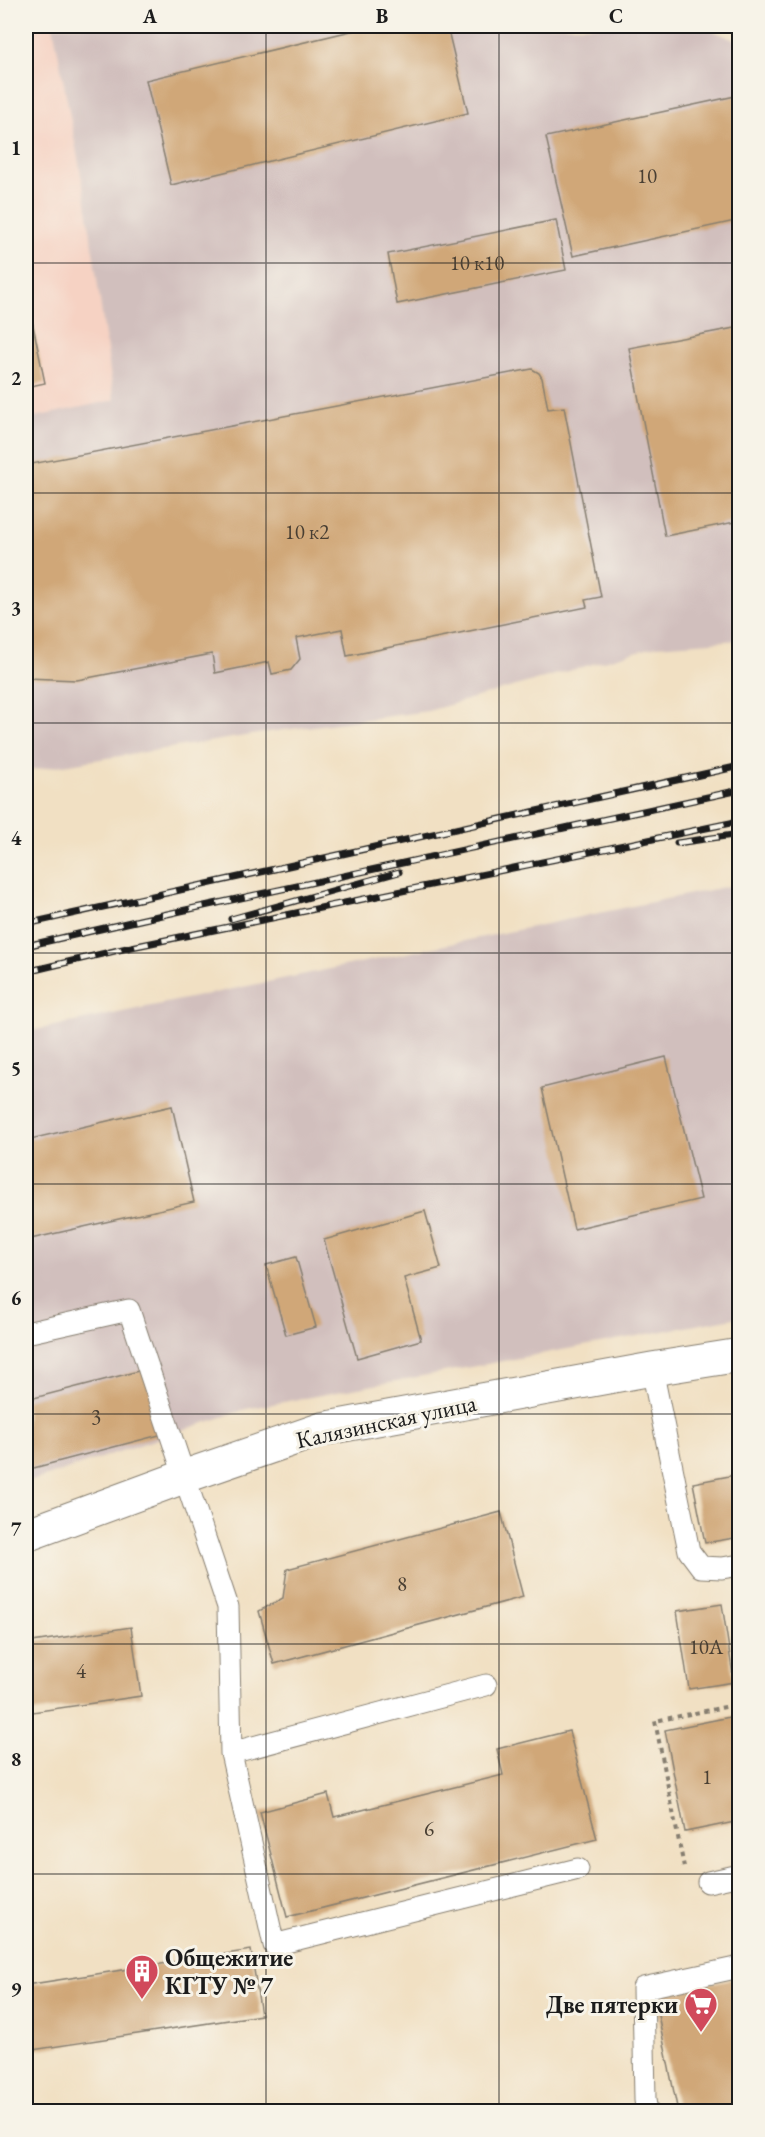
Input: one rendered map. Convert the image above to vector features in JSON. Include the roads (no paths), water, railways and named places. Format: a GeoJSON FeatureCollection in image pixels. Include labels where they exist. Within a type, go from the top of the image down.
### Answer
{"type":"FeatureCollection","features":[{"type":"Feature","properties":{"kind":"street","name":"Калязинская улица"},"geometry":{"type":"LineString","coordinates":[[26,1535],[186,1476],[322,1430],[740,1355]]}},
{"type":"Feature","properties":{"kind":"lane"},"geometry":{"type":"LineString","coordinates":[[26,1333],[129,1310],[228,1608],[231,1753],[274,1946],[578,1869]]}},
{"type":"Feature","properties":{"kind":"lane"},"geometry":{"type":"LineString","coordinates":[[652,1369],[689,1551],[701,1567],[722,1568],[740,1564]]}},
{"type":"Feature","properties":{"kind":"lane"},"geometry":{"type":"LineString","coordinates":[[231,1753],[486,1685]]}},
{"type":"Feature","properties":{"kind":"lane"},"geometry":{"type":"LineString","coordinates":[[702,1874],[740,1875]]}},
{"type":"Feature","properties":{"kind":"lane"},"geometry":{"type":"LineString","coordinates":[[647,2112],[643,1988],[740,1967]]}},
{"type":"Feature","properties":{"kind":"railway"},"geometry":{"type":"LineString","coordinates":[[26,924],[740,766]]}},
{"type":"Feature","properties":{"kind":"railway"},"geometry":{"type":"LineString","coordinates":[[26,946],[740,790]]}},
{"type":"Feature","properties":{"kind":"railway"},"geometry":{"type":"LineString","coordinates":[[26,972],[127,948],[740,821]]}},
{"type":"Feature","properties":{"kind":"railway"},"geometry":{"type":"LineString","coordinates":[[677,843],[740,834]]}},
{"type":"Feature","properties":{"kind":"railway"},"geometry":{"type":"LineString","coordinates":[[231,919],[399,872]]}},
{"type":"Feature","properties":{"kind":"place","name":"Общежитие КГТУ № 7"},"geometry":{"type":"Point","coordinates":[142,2000]}},
{"type":"Feature","properties":{"kind":"place","name":"Две пятерки"},"geometry":{"type":"Point","coordinates":[701,2033]}}]}
